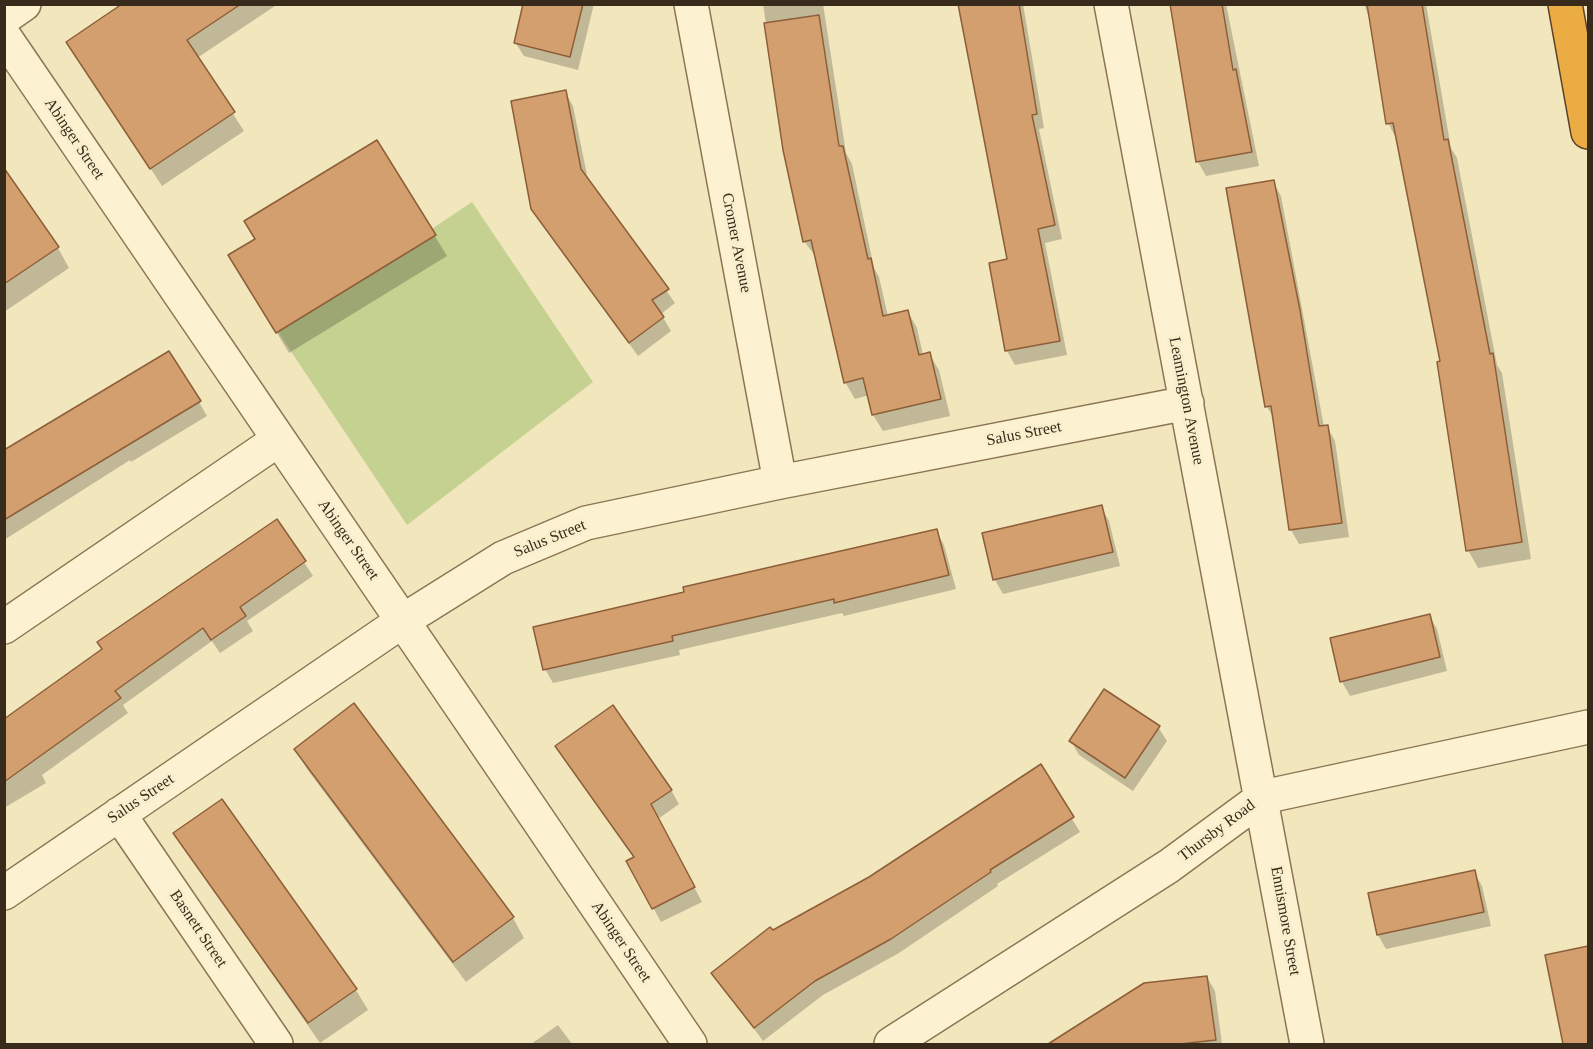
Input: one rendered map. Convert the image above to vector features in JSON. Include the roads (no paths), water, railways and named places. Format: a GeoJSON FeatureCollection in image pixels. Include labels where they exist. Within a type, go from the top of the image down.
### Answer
{"type":"FeatureCollection","features":[{"type":"Feature","properties":{"kind":"highway"},"geometry":{"type":"LineString","coordinates":[[1565,4],[1588,132]]}},
{"type":"Feature","properties":{"kind":"street"},"geometry":{"type":"LineString","coordinates":[[4,18],[24,4]]}},
{"type":"Feature","properties":{"kind":"street","name":"Cromer Avenue"},"geometry":{"type":"LineString","coordinates":[[691,4],[780,482]]}},
{"type":"Feature","properties":{"kind":"street","name":"Leamington Avenue"},"geometry":{"type":"LineString","coordinates":[[1111,4],[1263,797]]}},
{"type":"Feature","properties":{"kind":"street","name":"Abinger Street"},"geometry":{"type":"LineString","coordinates":[[4,36],[278,440],[404,620],[690,1044]]}},
{"type":"Feature","properties":{"kind":"street","name":"Salus Street"},"geometry":{"type":"LineString","coordinates":[[4,893],[404,620],[503,558],[586,523],[780,482],[1186,403]]}},
{"type":"Feature","properties":{"kind":"street"},"geometry":{"type":"LineString","coordinates":[[4,627],[278,440]]}},
{"type":"Feature","properties":{"kind":"street","name":"Thursby Road"},"geometry":{"type":"LineString","coordinates":[[891,1044],[1169,866],[1263,797],[1588,727]]}},
{"type":"Feature","properties":{"kind":"street","name":"Ennismore Street"},"geometry":{"type":"LineString","coordinates":[[1263,797],[1307,1044]]}},
{"type":"Feature","properties":{"kind":"street","name":"Basnett Street"},"geometry":{"type":"LineString","coordinates":[[119,814],[276,1044]]}}]}
